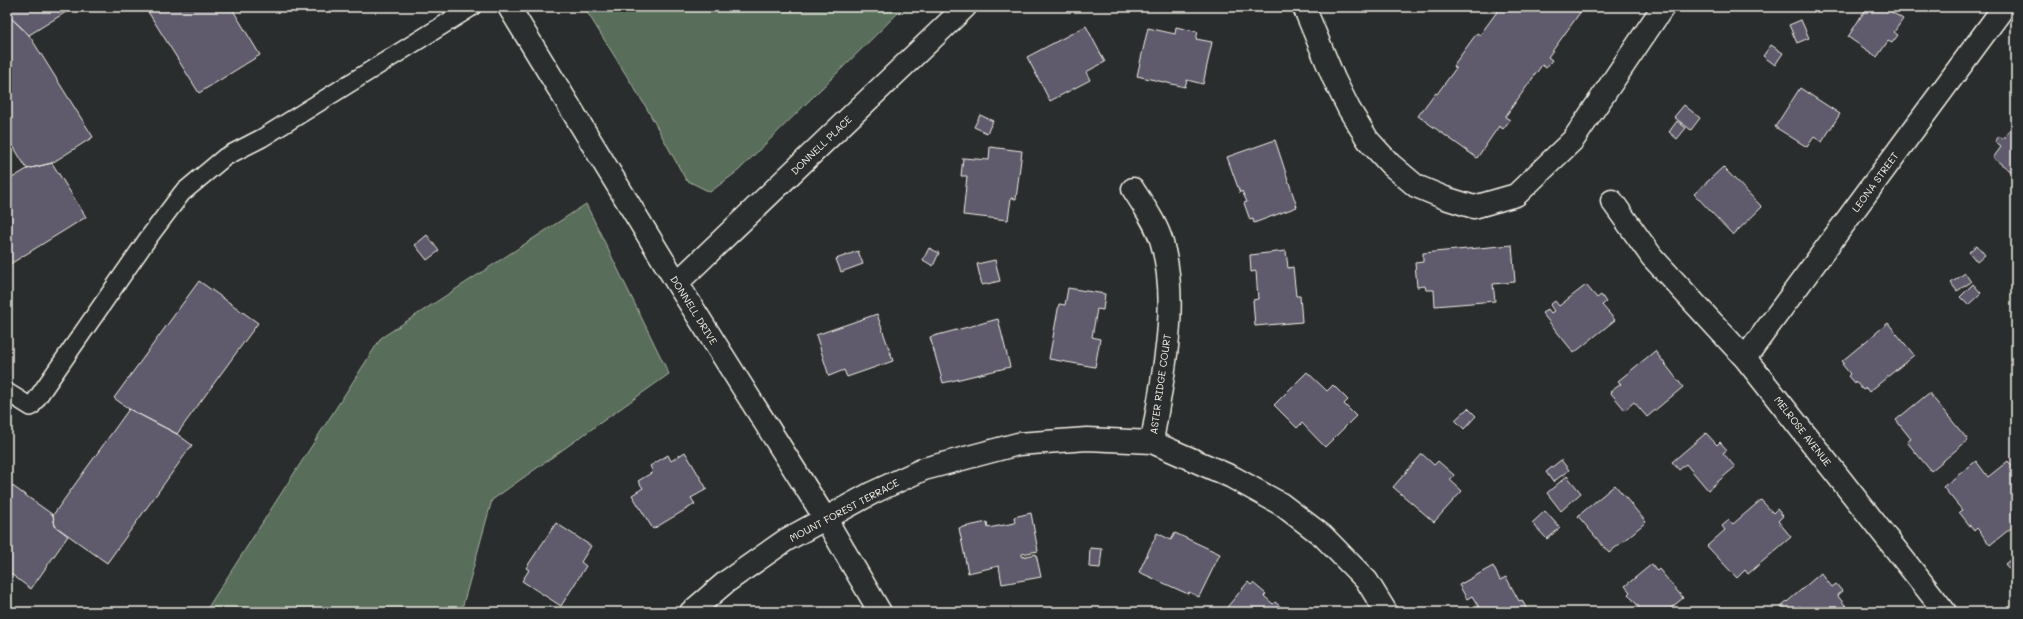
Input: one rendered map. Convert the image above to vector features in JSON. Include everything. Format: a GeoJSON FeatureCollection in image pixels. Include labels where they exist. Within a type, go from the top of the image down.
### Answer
{"type":"FeatureCollection","features":[{"type":"Feature","properties":{"kind":"street","name":"DONNELL DRIVE"},"geometry":{"type":"LineString","coordinates":[[509,7],[677,283],[826,518],[880,612]]}},
{"type":"Feature","properties":{"kind":"street","name":"DONNELL PLACE"},"geometry":{"type":"LineString","coordinates":[[677,283],[965,7]]}},
{"type":"Feature","properties":{"kind":"street"},"geometry":{"type":"LineString","coordinates":[[1304,7],[1334,79],[1349,109],[1368,140],[1390,164],[1416,186],[1445,198],[1474,207],[1516,196],[1573,140],[1663,7]]}},
{"type":"Feature","properties":{"kind":"street","name":"LEONA STREET"},"geometry":{"type":"LineString","coordinates":[[1745,358],[2004,7]]}},
{"type":"Feature","properties":{"kind":"street","name":"ASTER RIDGE COURT"},"geometry":{"type":"LineString","coordinates":[[1133,189],[1162,241],[1169,277],[1168,336],[1152,442]]}},
{"type":"Feature","properties":{"kind":"street","name":"MELROSE AVENUE"},"geometry":{"type":"LineString","coordinates":[[1612,201],[1652,257],[1745,358],[1945,612]]}},
{"type":"Feature","properties":{"kind":"street","name":"MOUNT FOREST TERRACE"},"geometry":{"type":"LineString","coordinates":[[692,612],[726,582],[786,540],[872,493],[924,469],[1018,444],[1087,439],[1152,442],[1232,477],[1281,504],[1323,536],[1367,581],[1386,612]]}},
{"type":"Feature","properties":{"kind":"lane"},"geometry":{"type":"LineString","coordinates":[[7,392],[31,407],[182,193],[225,157],[262,138],[472,7]]}},
{"type":"Feature","properties":{"kind":"green space"},"geometry":{"type":"Polygon","coordinates":[[[584,7],[904,7],[738,171],[710,192],[686,180],[646,107],[584,7]]]}},
{"type":"Feature","properties":{"kind":"green space"},"geometry":{"type":"Polygon","coordinates":[[[586,204],[669,374],[492,500],[461,612],[205,612],[381,338],[586,204]]]}},
{"type":"Feature","properties":{"kind":"building"},"geometry":{"type":"Polygon","coordinates":[[[7,7],[74,7],[29,35],[11,18],[7,12],[7,7]]]}},
{"type":"Feature","properties":{"kind":"building"},"geometry":{"type":"Polygon","coordinates":[[[145,7],[231,7],[260,55],[199,93],[145,7]]]}},
{"type":"Feature","properties":{"kind":"building"},"geometry":{"type":"Polygon","coordinates":[[[1497,7],[1584,7],[1548,57],[1552,60],[1546,68],[1542,65],[1505,117],[1510,120],[1503,129],[1499,126],[1477,158],[1418,116],[1435,93],[1437,94],[1456,68],[1453,66],[1477,33],[1480,35],[1499,9],[1497,7]]]}},
{"type":"Feature","properties":{"kind":"building"},"geometry":{"type":"Polygon","coordinates":[[[1867,7],[1884,7],[1903,19],[1894,32],[1898,35],[1892,43],[1888,41],[1877,57],[1848,37],[1867,7]]]}},
{"type":"Feature","properties":{"kind":"building"},"geometry":{"type":"Polygon","coordinates":[[[11,18],[29,35],[93,137],[52,163],[27,169],[7,136],[7,20],[11,18]]]}},
{"type":"Feature","properties":{"kind":"building"},"geometry":{"type":"Polygon","coordinates":[[[1801,20],[1809,38],[1797,43],[1789,25],[1801,20]]]}},
{"type":"Feature","properties":{"kind":"building"},"geometry":{"type":"Polygon","coordinates":[[[1086,26],[1105,62],[1086,72],[1090,80],[1050,101],[1027,57],[1086,26]]]}},
{"type":"Feature","properties":{"kind":"building"},"geometry":{"type":"Polygon","coordinates":[[[1176,27],[1198,32],[1196,39],[1212,42],[1203,84],[1187,80],[1185,87],[1137,76],[1148,28],[1175,34],[1176,27]]]}},
{"type":"Feature","properties":{"kind":"building"},"geometry":{"type":"Polygon","coordinates":[[[1771,45],[1783,53],[1775,65],[1763,56],[1771,45]]]}},
{"type":"Feature","properties":{"kind":"building"},"geometry":{"type":"Polygon","coordinates":[[[1800,88],[1840,114],[1822,142],[1814,137],[1807,147],[1775,127],[1800,88]]]}},
{"type":"Feature","properties":{"kind":"building"},"geometry":{"type":"Polygon","coordinates":[[[1684,105],[1700,118],[1691,130],[1674,117],[1684,105]]]}},
{"type":"Feature","properties":{"kind":"building"},"geometry":{"type":"Polygon","coordinates":[[[980,115],[993,121],[987,133],[974,127],[980,115]]]}},
{"type":"Feature","properties":{"kind":"building"},"geometry":{"type":"Polygon","coordinates":[[[1677,121],[1686,128],[1677,139],[1669,132],[1677,121]]]}},
{"type":"Feature","properties":{"kind":"building"},"geometry":{"type":"Polygon","coordinates":[[[2016,121],[2016,175],[1993,158],[2001,147],[1995,142],[1999,136],[2003,139],[2016,121]]]}},
{"type":"Feature","properties":{"kind":"building"},"geometry":{"type":"Polygon","coordinates":[[[1275,140],[1297,207],[1254,223],[1253,219],[1250,220],[1244,203],[1247,202],[1242,191],[1240,193],[1227,157],[1275,140]]]}},
{"type":"Feature","properties":{"kind":"building"},"geometry":{"type":"Polygon","coordinates":[[[990,147],[1022,151],[1016,199],[1011,198],[1008,220],[963,215],[967,176],[961,176],[963,158],[989,160],[990,147]]]}},
{"type":"Feature","properties":{"kind":"building"},"geometry":{"type":"Polygon","coordinates":[[[52,163],[86,217],[7,266],[7,181],[27,169],[52,163]]]}},
{"type":"Feature","properties":{"kind":"building"},"geometry":{"type":"Polygon","coordinates":[[[1723,167],[1762,207],[1733,235],[1694,194],[1723,167]]]}},
{"type":"Feature","properties":{"kind":"building"},"geometry":{"type":"Polygon","coordinates":[[[427,235],[439,251],[427,260],[415,245],[427,235]]]}},
{"type":"Feature","properties":{"kind":"building"},"geometry":{"type":"Polygon","coordinates":[[[1512,245],[1515,282],[1493,284],[1495,301],[1435,306],[1434,290],[1426,290],[1425,286],[1417,287],[1415,263],[1423,262],[1423,253],[1512,245]]]}},
{"type":"Feature","properties":{"kind":"building"},"geometry":{"type":"Polygon","coordinates":[[[1977,245],[1985,255],[1977,262],[1969,252],[1977,245]]]}},
{"type":"Feature","properties":{"kind":"building"},"geometry":{"type":"Polygon","coordinates":[[[929,248],[939,253],[933,266],[923,260],[929,248]]]}},
{"type":"Feature","properties":{"kind":"building"},"geometry":{"type":"Polygon","coordinates":[[[858,251],[863,264],[841,272],[836,259],[858,251]]]}},
{"type":"Feature","properties":{"kind":"building"},"geometry":{"type":"Polygon","coordinates":[[[1286,251],[1288,268],[1293,267],[1296,296],[1300,296],[1302,322],[1255,326],[1253,300],[1258,299],[1256,271],[1251,272],[1250,255],[1286,251]]]}},
{"type":"Feature","properties":{"kind":"building"},"geometry":{"type":"Polygon","coordinates":[[[995,260],[1000,281],[982,285],[977,264],[995,260]]]}},
{"type":"Feature","properties":{"kind":"building"},"geometry":{"type":"Polygon","coordinates":[[[1965,273],[1971,282],[1957,291],[1951,283],[1965,273]]]}},
{"type":"Feature","properties":{"kind":"building"},"geometry":{"type":"Polygon","coordinates":[[[199,281],[258,323],[177,434],[129,409],[114,398],[199,281]]]}},
{"type":"Feature","properties":{"kind":"building"},"geometry":{"type":"Polygon","coordinates":[[[1973,284],[1981,293],[1968,305],[1960,297],[1973,284]]]}},
{"type":"Feature","properties":{"kind":"building"},"geometry":{"type":"Polygon","coordinates":[[[1586,285],[1597,298],[1601,295],[1606,302],[1602,305],[1615,320],[1574,353],[1542,313],[1548,309],[1551,313],[1554,311],[1550,305],[1555,301],[1559,306],[1586,285]]]}},
{"type":"Feature","properties":{"kind":"building"},"geometry":{"type":"Polygon","coordinates":[[[1068,288],[1105,294],[1103,310],[1097,309],[1092,337],[1100,339],[1095,367],[1049,359],[1059,304],[1065,305],[1068,288]]]}},
{"type":"Feature","properties":{"kind":"building"},"geometry":{"type":"Polygon","coordinates":[[[877,314],[893,361],[847,377],[844,370],[829,376],[816,335],[877,314]]]}},
{"type":"Feature","properties":{"kind":"building"},"geometry":{"type":"Polygon","coordinates":[[[998,319],[1010,367],[943,383],[930,337],[998,319]]]}},
{"type":"Feature","properties":{"kind":"building"},"geometry":{"type":"Polygon","coordinates":[[[1888,323],[1914,355],[1869,392],[1866,388],[1863,390],[1855,381],[1854,383],[1848,376],[1850,374],[1842,364],[1844,363],[1842,361],[1888,323]]]}},
{"type":"Feature","properties":{"kind":"building"},"geometry":{"type":"Polygon","coordinates":[[[1655,351],[1683,387],[1647,417],[1634,402],[1625,410],[1610,392],[1621,384],[1618,381],[1655,351]]]}},
{"type":"Feature","properties":{"kind":"building"},"geometry":{"type":"Polygon","coordinates":[[[1307,372],[1327,391],[1333,385],[1348,400],[1344,404],[1356,416],[1325,447],[1302,423],[1297,428],[1274,405],[1307,372]]]}},
{"type":"Feature","properties":{"kind":"building"},"geometry":{"type":"Polygon","coordinates":[[[1929,393],[1968,440],[1931,471],[1907,442],[1911,439],[1896,420],[1929,393]]]}},
{"type":"Feature","properties":{"kind":"building"},"geometry":{"type":"Polygon","coordinates":[[[1468,408],[1476,416],[1464,429],[1455,420],[1468,408]]]}},
{"type":"Feature","properties":{"kind":"building"},"geometry":{"type":"Polygon","coordinates":[[[129,409],[177,434],[192,445],[107,563],[55,526],[53,515],[129,409]]]}},
{"type":"Feature","properties":{"kind":"building"},"geometry":{"type":"Polygon","coordinates":[[[1706,433],[1717,445],[1720,442],[1727,450],[1723,453],[1735,467],[1708,490],[1686,464],[1679,470],[1672,462],[1706,433]]]}},
{"type":"Feature","properties":{"kind":"building"},"geometry":{"type":"Polygon","coordinates":[[[685,452],[707,489],[691,498],[695,504],[653,529],[632,495],[643,488],[638,481],[653,472],[650,466],[668,455],[671,461],[685,452]]]}},
{"type":"Feature","properties":{"kind":"building"},"geometry":{"type":"Polygon","coordinates":[[[1422,454],[1434,465],[1438,461],[1454,475],[1450,480],[1462,491],[1434,522],[1393,487],[1422,454]]]}},
{"type":"Feature","properties":{"kind":"building"},"geometry":{"type":"Polygon","coordinates":[[[1561,460],[1569,470],[1553,482],[1546,472],[1561,460]]]}},
{"type":"Feature","properties":{"kind":"building"},"geometry":{"type":"Polygon","coordinates":[[[1976,461],[1988,477],[2008,461],[2016,471],[2016,524],[1990,545],[1977,528],[1974,531],[1959,512],[1962,510],[1943,487],[1976,461]]]}},
{"type":"Feature","properties":{"kind":"building"},"geometry":{"type":"Polygon","coordinates":[[[1567,476],[1581,493],[1561,511],[1547,493],[1567,476]]]}},
{"type":"Feature","properties":{"kind":"building"},"geometry":{"type":"Polygon","coordinates":[[[7,482],[53,515],[55,526],[68,536],[31,589],[7,571],[7,482]]]}},
{"type":"Feature","properties":{"kind":"building"},"geometry":{"type":"Polygon","coordinates":[[[1615,485],[1646,522],[1609,553],[1578,516],[1615,485]]]}},
{"type":"Feature","properties":{"kind":"building"},"geometry":{"type":"Polygon","coordinates":[[[1761,500],[1773,513],[1777,509],[1783,516],[1778,521],[1791,537],[1748,574],[1745,570],[1737,578],[1707,546],[1725,530],[1722,526],[1729,520],[1733,524],[1761,500]]]}},
{"type":"Feature","properties":{"kind":"building"},"geometry":{"type":"Polygon","coordinates":[[[1545,511],[1560,528],[1547,539],[1532,523],[1545,511]]]}},
{"type":"Feature","properties":{"kind":"building"},"geometry":{"type":"Polygon","coordinates":[[[1031,513],[1038,551],[1022,554],[1022,557],[1036,554],[1041,577],[1002,584],[999,566],[968,573],[959,528],[987,522],[988,528],[1015,523],[1014,517],[1031,513]]]}},
{"type":"Feature","properties":{"kind":"building"},"geometry":{"type":"Polygon","coordinates":[[[556,523],[591,546],[581,562],[586,566],[561,606],[522,581],[529,570],[526,568],[556,523]]]}},
{"type":"Feature","properties":{"kind":"building"},"geometry":{"type":"Polygon","coordinates":[[[1157,533],[1171,540],[1175,533],[1220,554],[1199,597],[1189,592],[1188,594],[1139,572],[1157,533]]]}},
{"type":"Feature","properties":{"kind":"building"},"geometry":{"type":"Polygon","coordinates":[[[1090,548],[1102,549],[1100,568],[1089,567],[1090,548]]]}},
{"type":"Feature","properties":{"kind":"building"},"geometry":{"type":"Polygon","coordinates":[[[2016,555],[2016,577],[2005,564],[2016,555]]]}},
{"type":"Feature","properties":{"kind":"building"},"geometry":{"type":"Polygon","coordinates":[[[1652,564],[1657,571],[1659,569],[1683,598],[1666,612],[1643,612],[1628,594],[1630,592],[1625,586],[1652,564]]]}},
{"type":"Feature","properties":{"kind":"building"},"geometry":{"type":"Polygon","coordinates":[[[1493,566],[1500,580],[1506,577],[1519,601],[1522,600],[1528,612],[1482,612],[1472,596],[1467,599],[1459,585],[1493,566]]]}},
{"type":"Feature","properties":{"kind":"building"},"geometry":{"type":"Polygon","coordinates":[[[1821,573],[1832,587],[1836,584],[1842,591],[1837,595],[1849,610],[1847,612],[1806,612],[1800,606],[1793,612],[1785,612],[1781,607],[1821,573]]]}},
{"type":"Feature","properties":{"kind":"building"},"geometry":{"type":"Polygon","coordinates":[[[1248,582],[1251,585],[1253,583],[1266,594],[1264,596],[1273,604],[1275,602],[1287,612],[1223,612],[1248,582]]]}}]}
